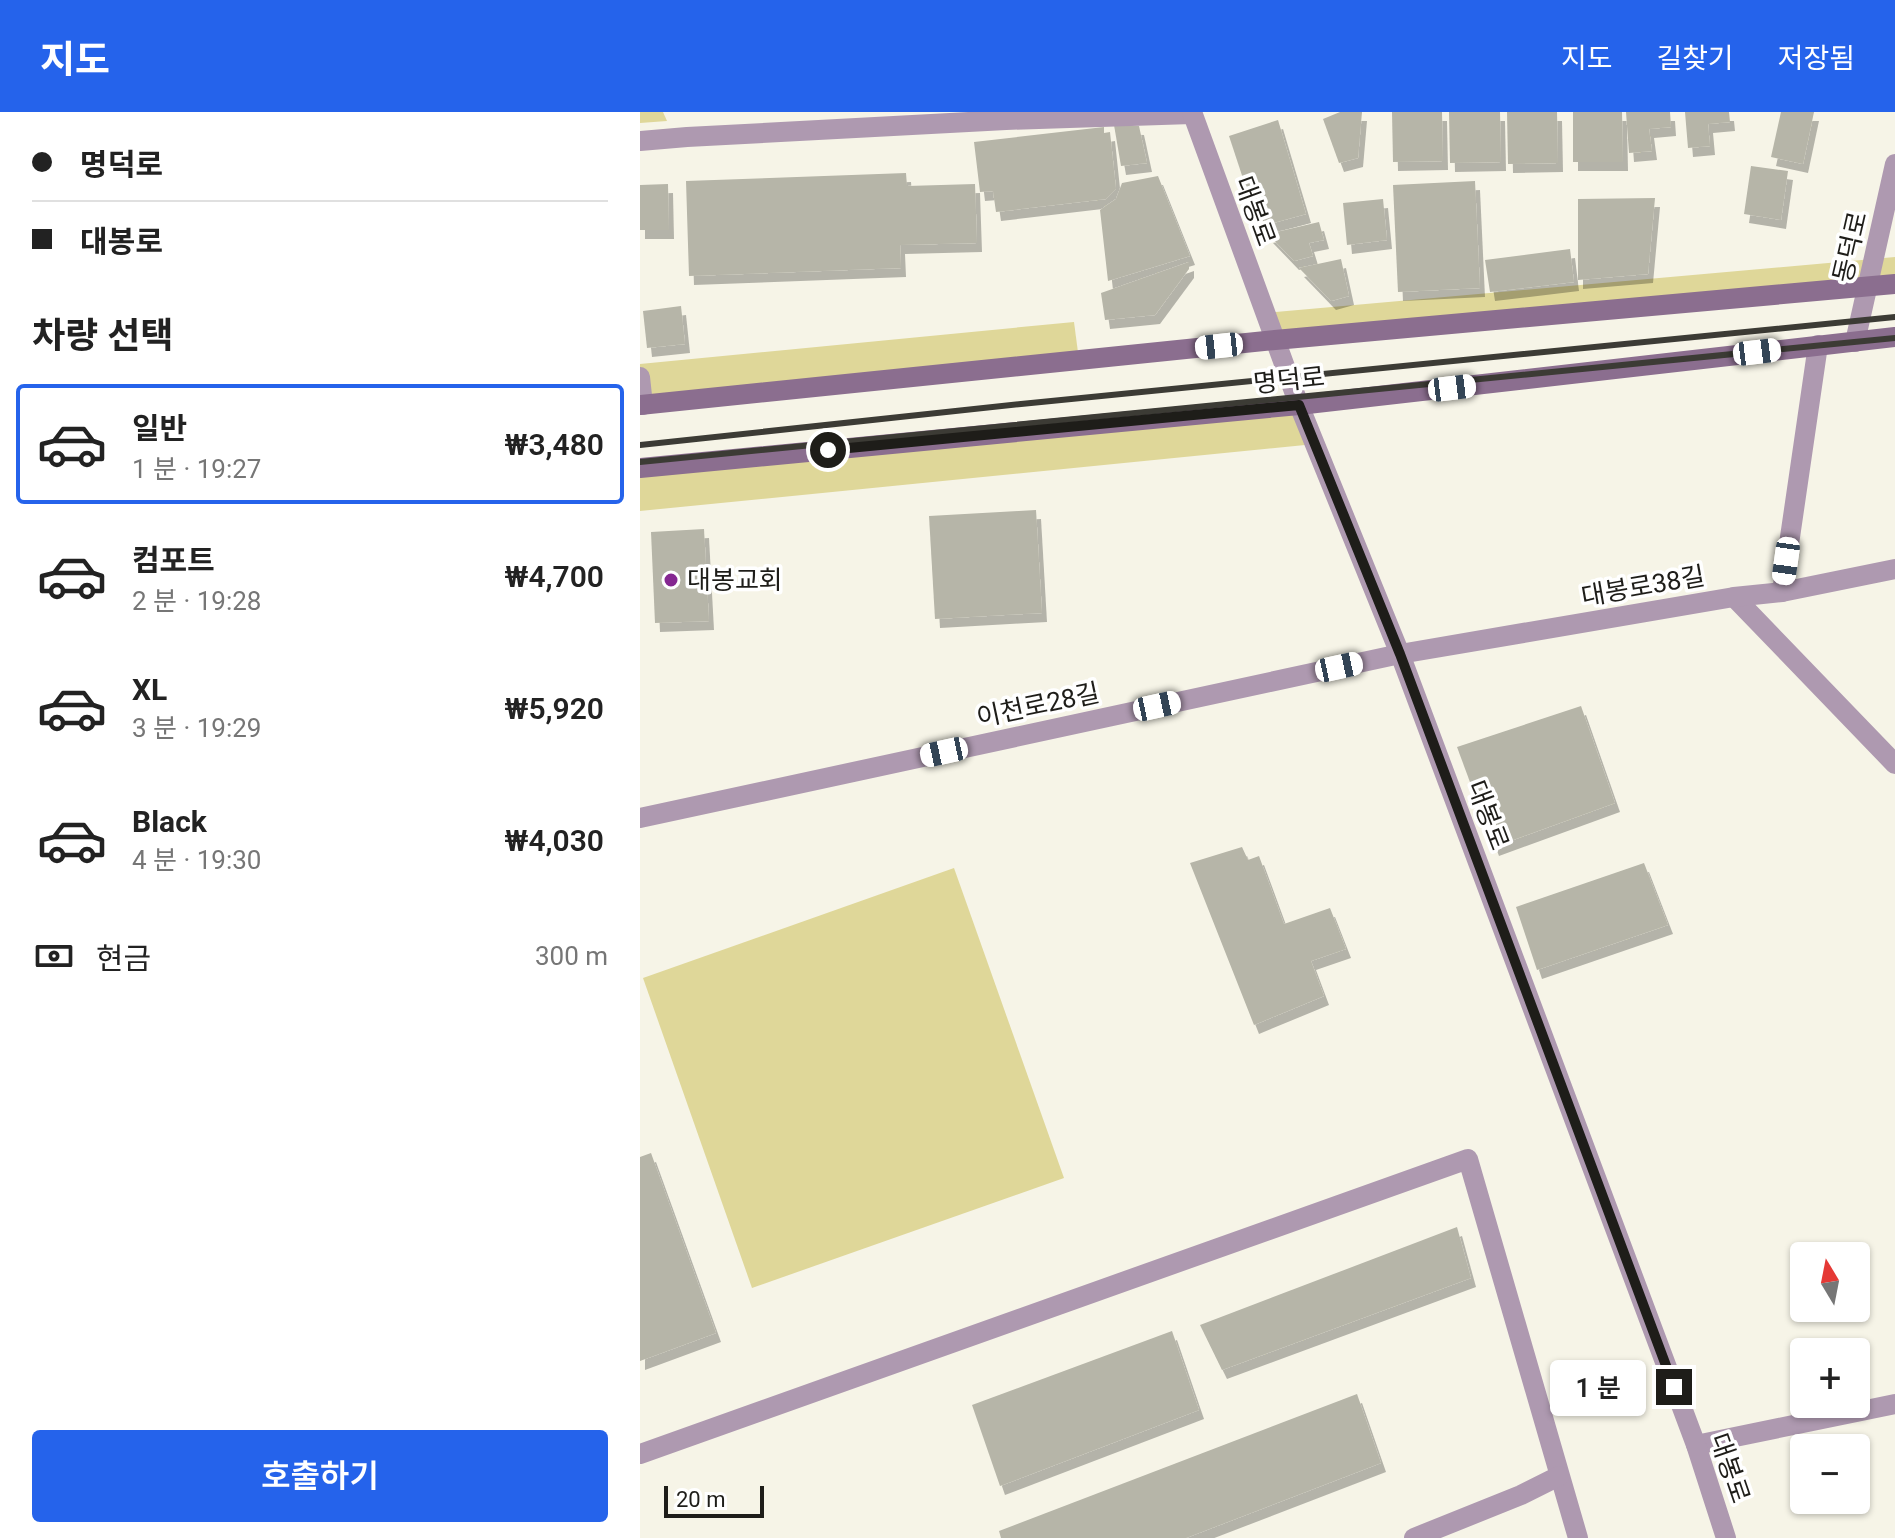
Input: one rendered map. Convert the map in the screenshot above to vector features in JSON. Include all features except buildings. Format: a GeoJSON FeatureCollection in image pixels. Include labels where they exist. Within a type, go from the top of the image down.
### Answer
{"type":"FeatureCollection","features":[{"type":"Feature","properties":{"kind":"main road","name":"명덕로"},"geometry":{"type":"LineString","coordinates":[[642,405],[1275,340],[1895,284]]}},
{"type":"Feature","properties":{"kind":"main road","name":"명덕로"},"geometry":{"type":"LineString","coordinates":[[640,468],[1299,405],[1895,337]]}},
{"type":"Feature","properties":{"kind":"street","name":"대봉로"},"geometry":{"type":"LineString","coordinates":[[640,141],[1192,113],[1299,405],[1400,654],[1696,1445],[1726,1538]]}},
{"type":"Feature","properties":{"kind":"street","name":"동덕로"},"geometry":{"type":"LineString","coordinates":[[1855,342],[1895,164]]}},
{"type":"Feature","properties":{"kind":"street"},"geometry":{"type":"LineString","coordinates":[[1782,592],[1818,345]]}},
{"type":"Feature","properties":{"kind":"street"},"geometry":{"type":"LineString","coordinates":[[640,377],[642,405]]}},
{"type":"Feature","properties":{"kind":"street","name":"대봉로38길"},"geometry":{"type":"LineString","coordinates":[[1400,654],[1734,597],[1782,592],[1895,569]]}},
{"type":"Feature","properties":{"kind":"street"},"geometry":{"type":"LineString","coordinates":[[1734,597],[1895,764]]}},
{"type":"Feature","properties":{"kind":"street","name":"이천로28길"},"geometry":{"type":"LineString","coordinates":[[640,818],[1400,654]]}},
{"type":"Feature","properties":{"kind":"street"},"geometry":{"type":"LineString","coordinates":[[640,1454],[1468,1159],[1578,1538]]}},
{"type":"Feature","properties":{"kind":"street"},"geometry":{"type":"LineString","coordinates":[[1696,1445],[1895,1404]]}},
{"type":"Feature","properties":{"kind":"street"},"geometry":{"type":"LineString","coordinates":[[1414,1538],[1521,1495],[1559,1476]]}},
{"type":"Feature","properties":{"kind":"shaded area"},"geometry":{"type":"Polygon","coordinates":[[[640,112],[663,112],[667,121],[640,123],[640,112]]]}},
{"type":"Feature","properties":{"kind":"shaded area"},"geometry":{"type":"Polygon","coordinates":[[[1895,257],[1895,284],[1275,340],[1265,313],[1895,257]]]}},
{"type":"Feature","properties":{"kind":"shaded area"},"geometry":{"type":"Polygon","coordinates":[[[1074,322],[1079,360],[640,405],[640,364],[1074,322]]]}},
{"type":"Feature","properties":{"kind":"shaded area"},"geometry":{"type":"Polygon","coordinates":[[[1299,405],[1315,444],[640,511],[640,467],[1299,405]]]}},
{"type":"Feature","properties":{"kind":"shaded area"},"geometry":{"type":"Polygon","coordinates":[[[954,868],[1064,1178],[752,1288],[643,978],[954,868]]]}},
{"type":"Feature","properties":{"kind":"railway"},"geometry":{"type":"LineString","coordinates":[[640,445],[1895,317]]}},
{"type":"Feature","properties":{"kind":"railway"},"geometry":{"type":"LineString","coordinates":[[640,462],[1895,338]]}},
{"type":"Feature","properties":{"kind":"place","name":"대봉교회"},"geometry":{"type":"Point","coordinates":[671,580]}},
{"type":"Feature","properties":{"kind":"route"},"geometry":{"type":"LineString","coordinates":[[828,450],[1299,405],[1400,654],[1674,1387]]}}]}
